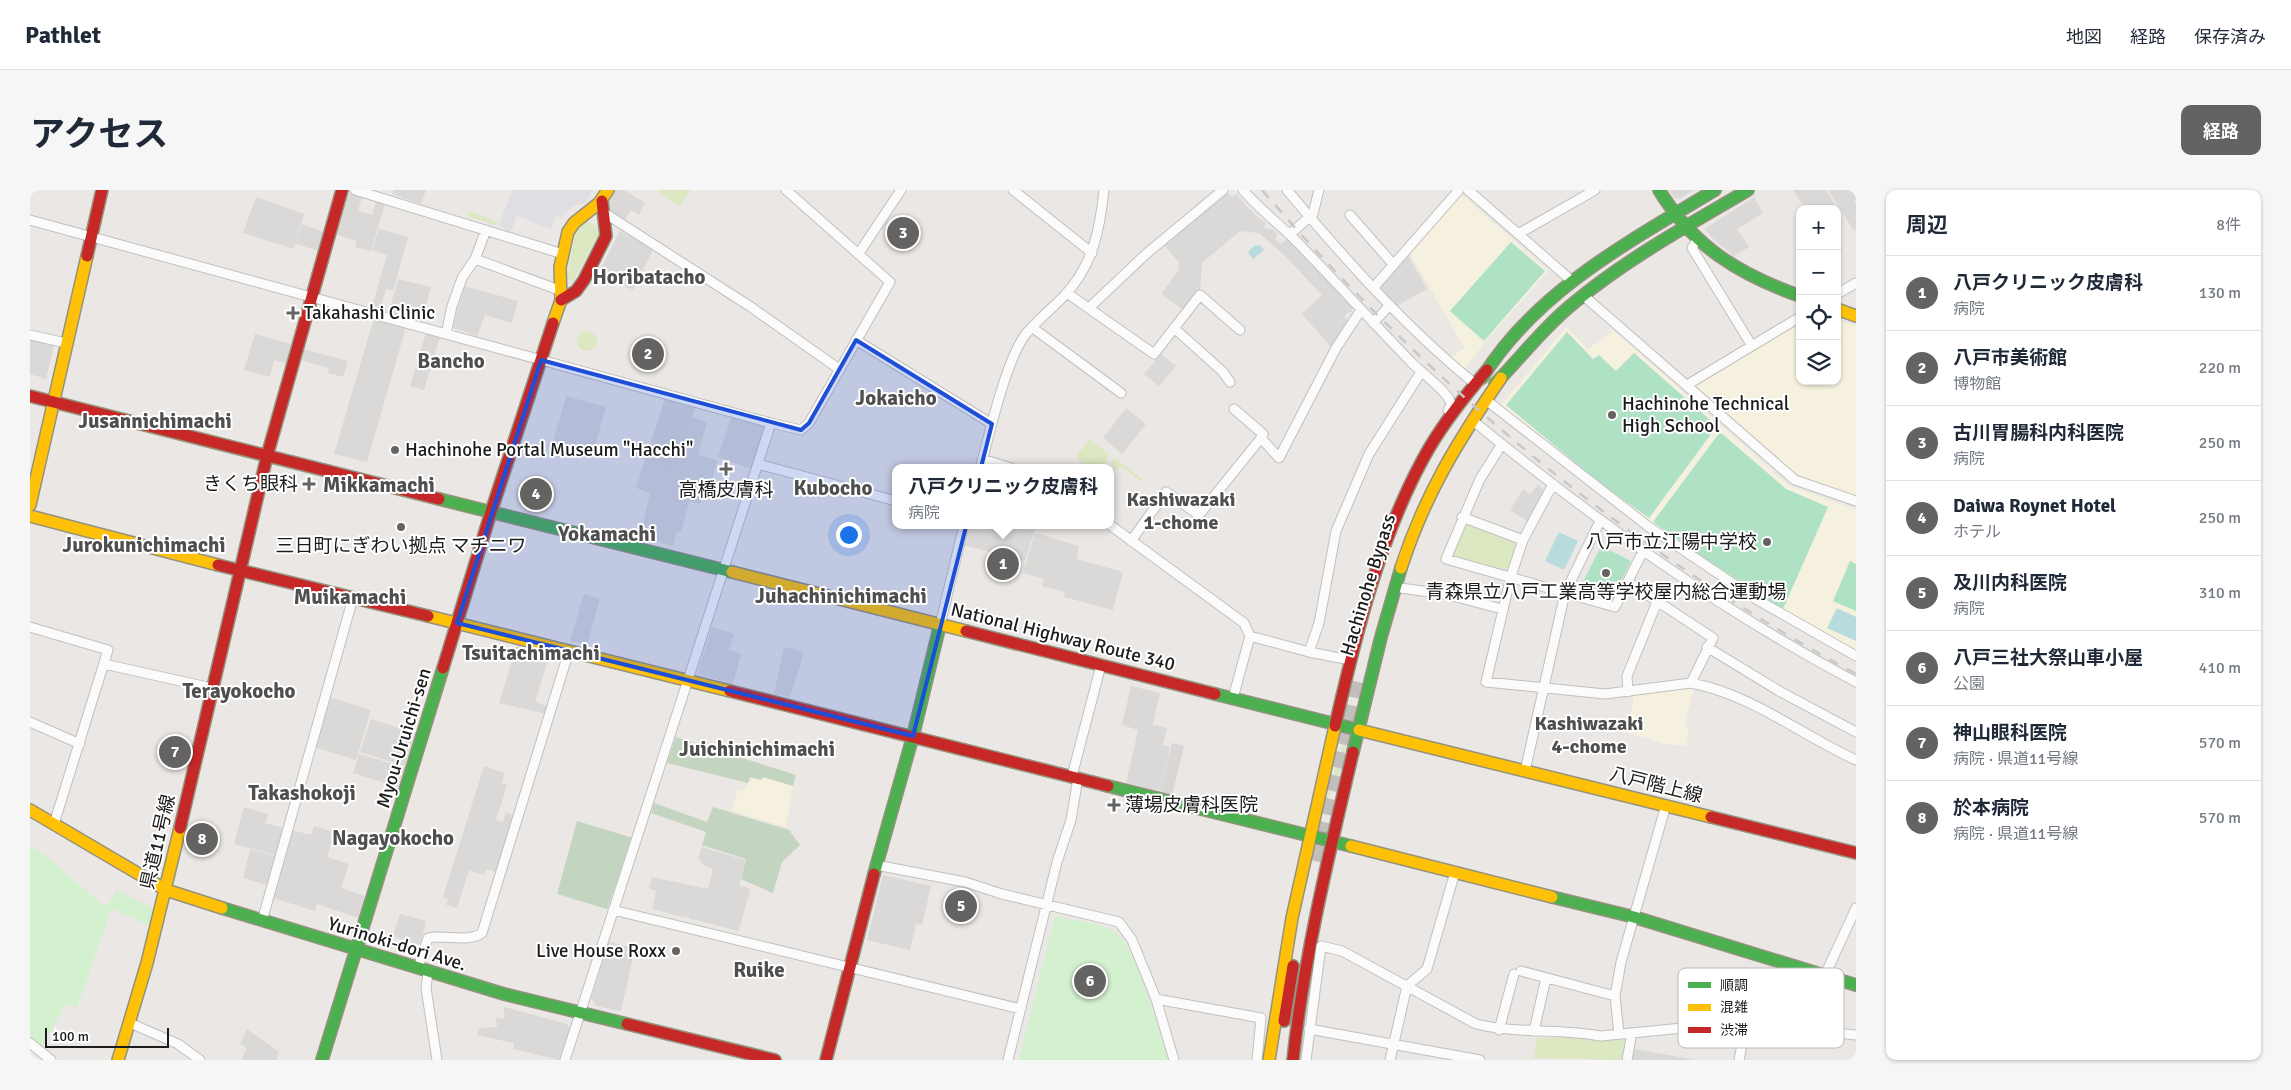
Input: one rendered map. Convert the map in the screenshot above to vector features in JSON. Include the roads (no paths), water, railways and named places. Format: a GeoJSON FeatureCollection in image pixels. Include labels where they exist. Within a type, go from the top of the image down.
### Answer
{"type":"FeatureCollection","features":[{"type":"Feature","properties":{"kind":"main road"},"geometry":{"type":"LineString","coordinates":[[30,505],[52,402],[102,190]]}},
{"type":"Feature","properties":{"kind":"main road","name":"県道11号線"},"geometry":{"type":"LineString","coordinates":[[118,1060],[166,890],[267,456],[342,190]]}},
{"type":"Feature","properties":{"kind":"main road"},"geometry":{"type":"LineString","coordinates":[[560,295],[576,291],[601,248],[606,236],[603,206],[608,190]]}},
{"type":"Feature","properties":{"kind":"main road"},"geometry":{"type":"LineString","coordinates":[[1658,190],[1674,215],[1685,228],[1698,238],[1745,273],[1798,295]]}},
{"type":"Feature","properties":{"kind":"main road","name":"Hachinohe Bypass"},"geometry":{"type":"LineString","coordinates":[[1358,679],[1384,579],[1402,528],[1424,479],[1487,370],[1542,308],[1573,282],[1623,245],[1715,190]]}},
{"type":"Feature","properties":{"kind":"main road","name":"Hachinohe Bypass"},"geometry":{"type":"LineString","coordinates":[[1456,423],[1501,378],[1552,321],[1633,259],[1748,190]]}},
{"type":"Feature","properties":{"kind":"main road","name":"Myou-Uruichi-sen"},"geometry":{"type":"LineString","coordinates":[[322,1060],[491,512],[541,360],[560,295],[563,254],[569,229],[574,223],[603,206]]}},
{"type":"Feature","properties":{"kind":"main road"},"geometry":{"type":"LineString","coordinates":[[1841,310],[1856,316]]}},
{"type":"Feature","properties":{"kind":"main road"},"geometry":{"type":"LineString","coordinates":[[1269,1060],[1276,994],[1290,917],[1364,611],[1386,540],[1403,499],[1430,446],[1474,383],[1487,370]]}},
{"type":"Feature","properties":{"kind":"main road"},"geometry":{"type":"LineString","coordinates":[[1293,1060],[1303,977],[1332,841],[1393,591],[1428,496],[1450,454],[1501,378]]}},
{"type":"Feature","properties":{"kind":"main road","name":"National Highway Route 340"},"geometry":{"type":"LineString","coordinates":[[30,396],[1359,730]]}},
{"type":"Feature","properties":{"kind":"main road"},"geometry":{"type":"LineString","coordinates":[[30,516],[239,571],[913,736],[1634,917],[1802,968]]}},
{"type":"Feature","properties":{"kind":"main road"},"geometry":{"type":"LineString","coordinates":[[826,1060],[876,865],[913,736],[940,625]]}},
{"type":"Feature","properties":{"kind":"main road","name":"八戸階上線"},"geometry":{"type":"LineString","coordinates":[[1359,730],[1856,853]]}},
{"type":"Feature","properties":{"kind":"main road","name":"Yurinoki-dori Ave."},"geometry":{"type":"LineString","coordinates":[[30,810],[166,890],[423,970],[580,1014],[775,1060]]}},
{"type":"Feature","properties":{"kind":"main road"},"geometry":{"type":"LineString","coordinates":[[1280,1058],[1297,939],[1315,861]]}},
{"type":"Feature","properties":{"kind":"main road"},"geometry":{"type":"LineString","coordinates":[[1844,981],[1856,985]]}},
{"type":"Feature","properties":{"kind":"street"},"geometry":{"type":"LineString","coordinates":[[354,190],[563,254]]}},
{"type":"Feature","properties":{"kind":"street"},"geometry":{"type":"LineString","coordinates":[[30,220],[771,424],[801,430],[810,423],[890,282],[786,190]]}},
{"type":"Feature","properties":{"kind":"street"},"geometry":{"type":"LineString","coordinates":[[859,253],[901,190]]}},
{"type":"Feature","properties":{"kind":"street"},"geometry":{"type":"LineString","coordinates":[[1013,190],[1092,253]]}},
{"type":"Feature","properties":{"kind":"street"},"geometry":{"type":"LineString","coordinates":[[981,463],[1012,364],[1025,336],[1067,293],[1092,253],[1100,222],[1104,190]]}},
{"type":"Feature","properties":{"kind":"street"},"geometry":{"type":"LineString","coordinates":[[1089,308],[1146,254],[1223,190]]}},
{"type":"Feature","properties":{"kind":"street"},"geometry":{"type":"LineString","coordinates":[[1243,190],[1258,208],[1290,234],[1420,372],[1451,401],[1430,446]]}},
{"type":"Feature","properties":{"kind":"street"},"geometry":{"type":"LineString","coordinates":[[1287,190],[1390,305],[1437,353],[1474,383]]}},
{"type":"Feature","properties":{"kind":"street"},"geometry":{"type":"LineString","coordinates":[[1290,234],[1313,214],[1318,190]]}},
{"type":"Feature","properties":{"kind":"street"},"geometry":{"type":"LineString","coordinates":[[1374,287],[1459,190]]}},
{"type":"Feature","properties":{"kind":"street"},"geometry":{"type":"LineString","coordinates":[[1468,190],[1573,282]]}},
{"type":"Feature","properties":{"kind":"street"},"geometry":{"type":"LineString","coordinates":[[1518,234],[1595,190]]}},
{"type":"Feature","properties":{"kind":"street"},"geometry":{"type":"LineString","coordinates":[[603,206],[751,306],[839,369]]}},
{"type":"Feature","properties":{"kind":"street"},"geometry":{"type":"LineString","coordinates":[[1350,215],[1393,264]]}},
{"type":"Feature","properties":{"kind":"street"},"geometry":{"type":"LineString","coordinates":[[446,334],[452,306],[462,278],[475,259],[486,230]]}},
{"type":"Feature","properties":{"kind":"street"},"geometry":{"type":"LineString","coordinates":[[1698,238],[1692,248],[1752,346]]}},
{"type":"Feature","properties":{"kind":"street"},"geometry":{"type":"LineString","coordinates":[[475,259],[560,295]]}},
{"type":"Feature","properties":{"kind":"street"},"geometry":{"type":"LineString","coordinates":[[1841,291],[1856,282]]}},
{"type":"Feature","properties":{"kind":"street"},"geometry":{"type":"LineString","coordinates":[[1067,293],[1154,354],[1200,295],[1240,330]]}},
{"type":"Feature","properties":{"kind":"street"},"geometry":{"type":"LineString","coordinates":[[1584,296],[1795,480],[1856,502]]}},
{"type":"Feature","properties":{"kind":"street"},"geometry":{"type":"LineString","coordinates":[[1373,323],[1390,305]]}},
{"type":"Feature","properties":{"kind":"street"},"geometry":{"type":"LineString","coordinates":[[1261,438],[1279,458],[1336,348],[1361,310]]}},
{"type":"Feature","properties":{"kind":"street"},"geometry":{"type":"LineString","coordinates":[[1687,385],[1796,319]]}},
{"type":"Feature","properties":{"kind":"street"},"geometry":{"type":"LineString","coordinates":[[1033,328],[1121,393]]}},
{"type":"Feature","properties":{"kind":"street"},"geometry":{"type":"LineString","coordinates":[[1174,328],[1222,371],[1230,382]]}},
{"type":"Feature","properties":{"kind":"street"},"geometry":{"type":"LineString","coordinates":[[30,334],[66,343]]}},
{"type":"Feature","properties":{"kind":"street"},"geometry":{"type":"LineString","coordinates":[[856,340],[992,424]]}},
{"type":"Feature","properties":{"kind":"street"},"geometry":{"type":"LineString","coordinates":[[1309,652],[1319,623],[1336,531],[1369,454],[1420,372]]}},
{"type":"Feature","properties":{"kind":"street"},"geometry":{"type":"LineString","coordinates":[[1486,400],[1649,527],[1756,599],[1856,656]]}},
{"type":"Feature","properties":{"kind":"street"},"geometry":{"type":"LineString","coordinates":[[1131,541],[1166,492],[1199,515],[1261,438],[1263,434],[1234,409]]}},
{"type":"Feature","properties":{"kind":"street"},"geometry":{"type":"LineString","coordinates":[[1472,420],[1600,521],[1643,551],[1726,607],[1811,658],[1856,682]]}},
{"type":"Feature","properties":{"kind":"street"},"geometry":{"type":"LineString","coordinates":[[565,1060],[771,424]]}},
{"type":"Feature","properties":{"kind":"street"},"geometry":{"type":"LineString","coordinates":[[1502,444],[1480,479],[1462,517],[1446,559],[1615,607],[1643,551]]}},
{"type":"Feature","properties":{"kind":"street"},"geometry":{"type":"LineString","coordinates":[[758,464],[892,500]]}},
{"type":"Feature","properties":{"kind":"street"},"geometry":{"type":"LineString","coordinates":[[1553,484],[1523,540],[1510,576],[1486,682],[1605,694],[1691,683],[1716,688],[1741,699],[1856,760]]}},
{"type":"Feature","properties":{"kind":"street"},"geometry":{"type":"LineString","coordinates":[[1462,517],[1523,540]]}},
{"type":"Feature","properties":{"kind":"street"},"geometry":{"type":"LineString","coordinates":[[1525,771],[1565,593],[1600,521]]}},
{"type":"Feature","properties":{"kind":"street"},"geometry":{"type":"LineString","coordinates":[[1114,528],[1244,623],[1250,636],[1233,698]]}},
{"type":"Feature","properties":{"kind":"street"},"geometry":{"type":"LineString","coordinates":[[940,625],[963,529]]}},
{"type":"Feature","properties":{"kind":"street"},"geometry":{"type":"LineString","coordinates":[[1628,582],[1712,638],[1691,683]]}},
{"type":"Feature","properties":{"kind":"street"},"geometry":{"type":"LineString","coordinates":[[1401,588],[1449,595],[1502,609]]}},
{"type":"Feature","properties":{"kind":"street"},"geometry":{"type":"LineString","coordinates":[[262,921],[353,598]]}},
{"type":"Feature","properties":{"kind":"street"},"geometry":{"type":"LineString","coordinates":[[1628,692],[1627,676],[1657,602]]}},
{"type":"Feature","properties":{"kind":"street"},"geometry":{"type":"LineString","coordinates":[[30,627],[108,650],[54,824]]}},
{"type":"Feature","properties":{"kind":"street"},"geometry":{"type":"LineString","coordinates":[[1250,636],[1309,652],[1345,659]]}},
{"type":"Feature","properties":{"kind":"street"},"geometry":{"type":"LineString","coordinates":[[1708,647],[1779,691],[1856,732]]}},
{"type":"Feature","properties":{"kind":"street"},"geometry":{"type":"LineString","coordinates":[[437,1060],[423,970],[428,938],[438,936],[475,938],[482,933],[569,651]]}},
{"type":"Feature","properties":{"kind":"street"},"geometry":{"type":"LineString","coordinates":[[104,664],[212,688]]}},
{"type":"Feature","properties":{"kind":"street"},"geometry":{"type":"LineString","coordinates":[[1008,1060],[1057,862],[1071,820],[1075,777],[1101,665]]}},
{"type":"Feature","properties":{"kind":"street"},"geometry":{"type":"LineString","coordinates":[[30,722],[80,744]]}},
{"type":"Feature","properties":{"kind":"street"},"geometry":{"type":"LineString","coordinates":[[1619,1034],[1615,996],[1621,962],[1666,805]]}},
{"type":"Feature","properties":{"kind":"street"},"geometry":{"type":"LineString","coordinates":[[876,865],[965,882],[1047,905],[1119,922],[1132,940],[1156,999],[1174,1060]]}},
{"type":"Feature","properties":{"kind":"street"},"geometry":{"type":"LineString","coordinates":[[1390,1060],[1407,986],[1426,969],[1455,872]]}},
{"type":"Feature","properties":{"kind":"street"},"geometry":{"type":"LineString","coordinates":[[1828,968],[1856,908]]}},
{"type":"Feature","properties":{"kind":"street"},"geometry":{"type":"LineString","coordinates":[[613,910],[849,966],[891,979],[1021,1009]]}},
{"type":"Feature","properties":{"kind":"street"},"geometry":{"type":"LineString","coordinates":[[1306,1060],[1321,946],[1342,951],[1476,1024],[1499,1030],[1580,1032],[1601,1036],[1678,1028]]}},
{"type":"Feature","properties":{"kind":"street"},"geometry":{"type":"LineString","coordinates":[[1499,1030],[1518,973],[1546,978],[1615,996]]}},
{"type":"Feature","properties":{"kind":"street"},"geometry":{"type":"LineString","coordinates":[[1534,1031],[1546,978]]}},
{"type":"Feature","properties":{"kind":"street"},"geometry":{"type":"LineString","coordinates":[[1156,999],[1261,1018],[1257,1060]]}},
{"type":"Feature","properties":{"kind":"street"},"geometry":{"type":"LineString","coordinates":[[130,1022],[178,1044],[200,1060]]}},
{"type":"Feature","properties":{"kind":"street"},"geometry":{"type":"LineString","coordinates":[[1309,1029],[1480,1060]]}},
{"type":"Feature","properties":{"kind":"street"},"geometry":{"type":"LineString","coordinates":[[1627,1060],[1632,1033]]}},
{"type":"Feature","properties":{"kind":"street"},"geometry":{"type":"LineString","coordinates":[[32,1049],[51,1060]]}},
{"type":"Feature","properties":{"kind":"water"},"geometry":{"type":"Polygon","coordinates":[[[1260,245],[1264,250],[1253,259],[1248,252],[1254,246],[1260,245]]]}},
{"type":"Feature","properties":{"kind":"water"},"geometry":{"type":"Polygon","coordinates":[[[1559,532],[1578,541],[1564,570],[1545,561],[1559,532]]]}},
{"type":"Feature","properties":{"kind":"water"},"geometry":{"type":"Polygon","coordinates":[[[1837,608],[1856,617],[1856,641],[1827,628],[1837,608]]]}},
{"type":"Feature","properties":{"kind":"tunnel"},"geometry":{"type":"LineString","coordinates":[[1315,861],[1358,679]]}},
{"type":"Feature","properties":{"kind":"railway"},"geometry":{"type":"LineString","coordinates":[[1262,190],[1326,262],[1394,331],[1464,397],[1537,459],[1613,518],[1691,574],[1772,626],[1856,674]]}},
{"type":"Feature","properties":{"kind":"place","name":"古川胃腸科内科医院"},"geometry":{"type":"Point","coordinates":[903,233]}},
{"type":"Feature","properties":{"kind":"place","name":"Takahashi Clinic"},"geometry":{"type":"Point","coordinates":[293,313]}},
{"type":"Feature","properties":{"kind":"place","name":"八戸市美術館"},"geometry":{"type":"Point","coordinates":[648,354]}},
{"type":"Feature","properties":{"kind":"place","name":"Hachinohe Technical High School"},"geometry":{"type":"Point","coordinates":[1612,415]}},
{"type":"Feature","properties":{"kind":"place","name":"Hachinohe Portal Museum \"Hacchi\""},"geometry":{"type":"Point","coordinates":[395,450]}},
{"type":"Feature","properties":{"kind":"place","name":"高橋皮膚科"},"geometry":{"type":"Point","coordinates":[726,469]}},
{"type":"Feature","properties":{"kind":"place","name":"きくち眼科"},"geometry":{"type":"Point","coordinates":[309,484]}},
{"type":"Feature","properties":{"kind":"place","name":"Daiwa Roynet Hotel"},"geometry":{"type":"Point","coordinates":[536,494]}},
{"type":"Feature","properties":{"kind":"place","name":"三日町にぎわい拠点 マチニワ"},"geometry":{"type":"Point","coordinates":[401,527]}},
{"type":"Feature","properties":{"kind":"place","name":"八戸市立江陽中学校"},"geometry":{"type":"Point","coordinates":[1767,542]}},
{"type":"Feature","properties":{"kind":"place","name":"八戸クリニック皮膚科"},"geometry":{"type":"Point","coordinates":[1003,564]}},
{"type":"Feature","properties":{"kind":"place","name":"青森県立八戸工業高等学校屋内総合運動場"},"geometry":{"type":"Point","coordinates":[1606,573]}},
{"type":"Feature","properties":{"kind":"place","name":"神山眼科医院"},"geometry":{"type":"Point","coordinates":[175,752]}},
{"type":"Feature","properties":{"kind":"place","name":"薄場皮膚科医院"},"geometry":{"type":"Point","coordinates":[1114,805]}},
{"type":"Feature","properties":{"kind":"place","name":"於本病院"},"geometry":{"type":"Point","coordinates":[202,839]}},
{"type":"Feature","properties":{"kind":"place","name":"及川内科医院"},"geometry":{"type":"Point","coordinates":[961,906]}},
{"type":"Feature","properties":{"kind":"place","name":"Live House Roxx"},"geometry":{"type":"Point","coordinates":[676,951]}},
{"type":"Feature","properties":{"kind":"place","name":"八戸三社大祭山車小屋"},"geometry":{"type":"Point","coordinates":[1090,981]}},
{"type":"Feature","properties":{"kind":"district","name":"Horibatacho"},"geometry":{"type":"Point","coordinates":[649,277]}},
{"type":"Feature","properties":{"kind":"district","name":"Bancho"},"geometry":{"type":"Point","coordinates":[451,361]}},
{"type":"Feature","properties":{"kind":"district","name":"Jokaicho"},"geometry":{"type":"Point","coordinates":[896,398]}},
{"type":"Feature","properties":{"kind":"district","name":"Jusannichimachi"},"geometry":{"type":"Point","coordinates":[155,421]}},
{"type":"Feature","properties":{"kind":"district","name":"Mikkamachi"},"geometry":{"type":"Point","coordinates":[379,485]}},
{"type":"Feature","properties":{"kind":"district","name":"Kubocho"},"geometry":{"type":"Point","coordinates":[833,488]}},
{"type":"Feature","properties":{"kind":"district","name":"Kashiwazaki 1-chome"},"geometry":{"type":"Point","coordinates":[1181,510]}},
{"type":"Feature","properties":{"kind":"district","name":"Yokamachi"},"geometry":{"type":"Point","coordinates":[607,534]}},
{"type":"Feature","properties":{"kind":"district","name":"Jurokunichimachi"},"geometry":{"type":"Point","coordinates":[144,545]}},
{"type":"Feature","properties":{"kind":"district","name":"Juhachinichimachi"},"geometry":{"type":"Point","coordinates":[841,596]}},
{"type":"Feature","properties":{"kind":"district","name":"Muikamachi"},"geometry":{"type":"Point","coordinates":[350,597]}},
{"type":"Feature","properties":{"kind":"district","name":"Tsuitachimachi"},"geometry":{"type":"Point","coordinates":[531,653]}},
{"type":"Feature","properties":{"kind":"district","name":"Terayokocho"},"geometry":{"type":"Point","coordinates":[239,691]}},
{"type":"Feature","properties":{"kind":"district","name":"Kashiwazaki 4-chome"},"geometry":{"type":"Point","coordinates":[1589,734]}},
{"type":"Feature","properties":{"kind":"district","name":"Juichinichimachi"},"geometry":{"type":"Point","coordinates":[757,749]}},
{"type":"Feature","properties":{"kind":"district","name":"Takashokoji"},"geometry":{"type":"Point","coordinates":[302,793]}},
{"type":"Feature","properties":{"kind":"district","name":"Nagayokocho"},"geometry":{"type":"Point","coordinates":[393,838]}},
{"type":"Feature","properties":{"kind":"district","name":"Ruike"},"geometry":{"type":"Point","coordinates":[759,970]}}]}
